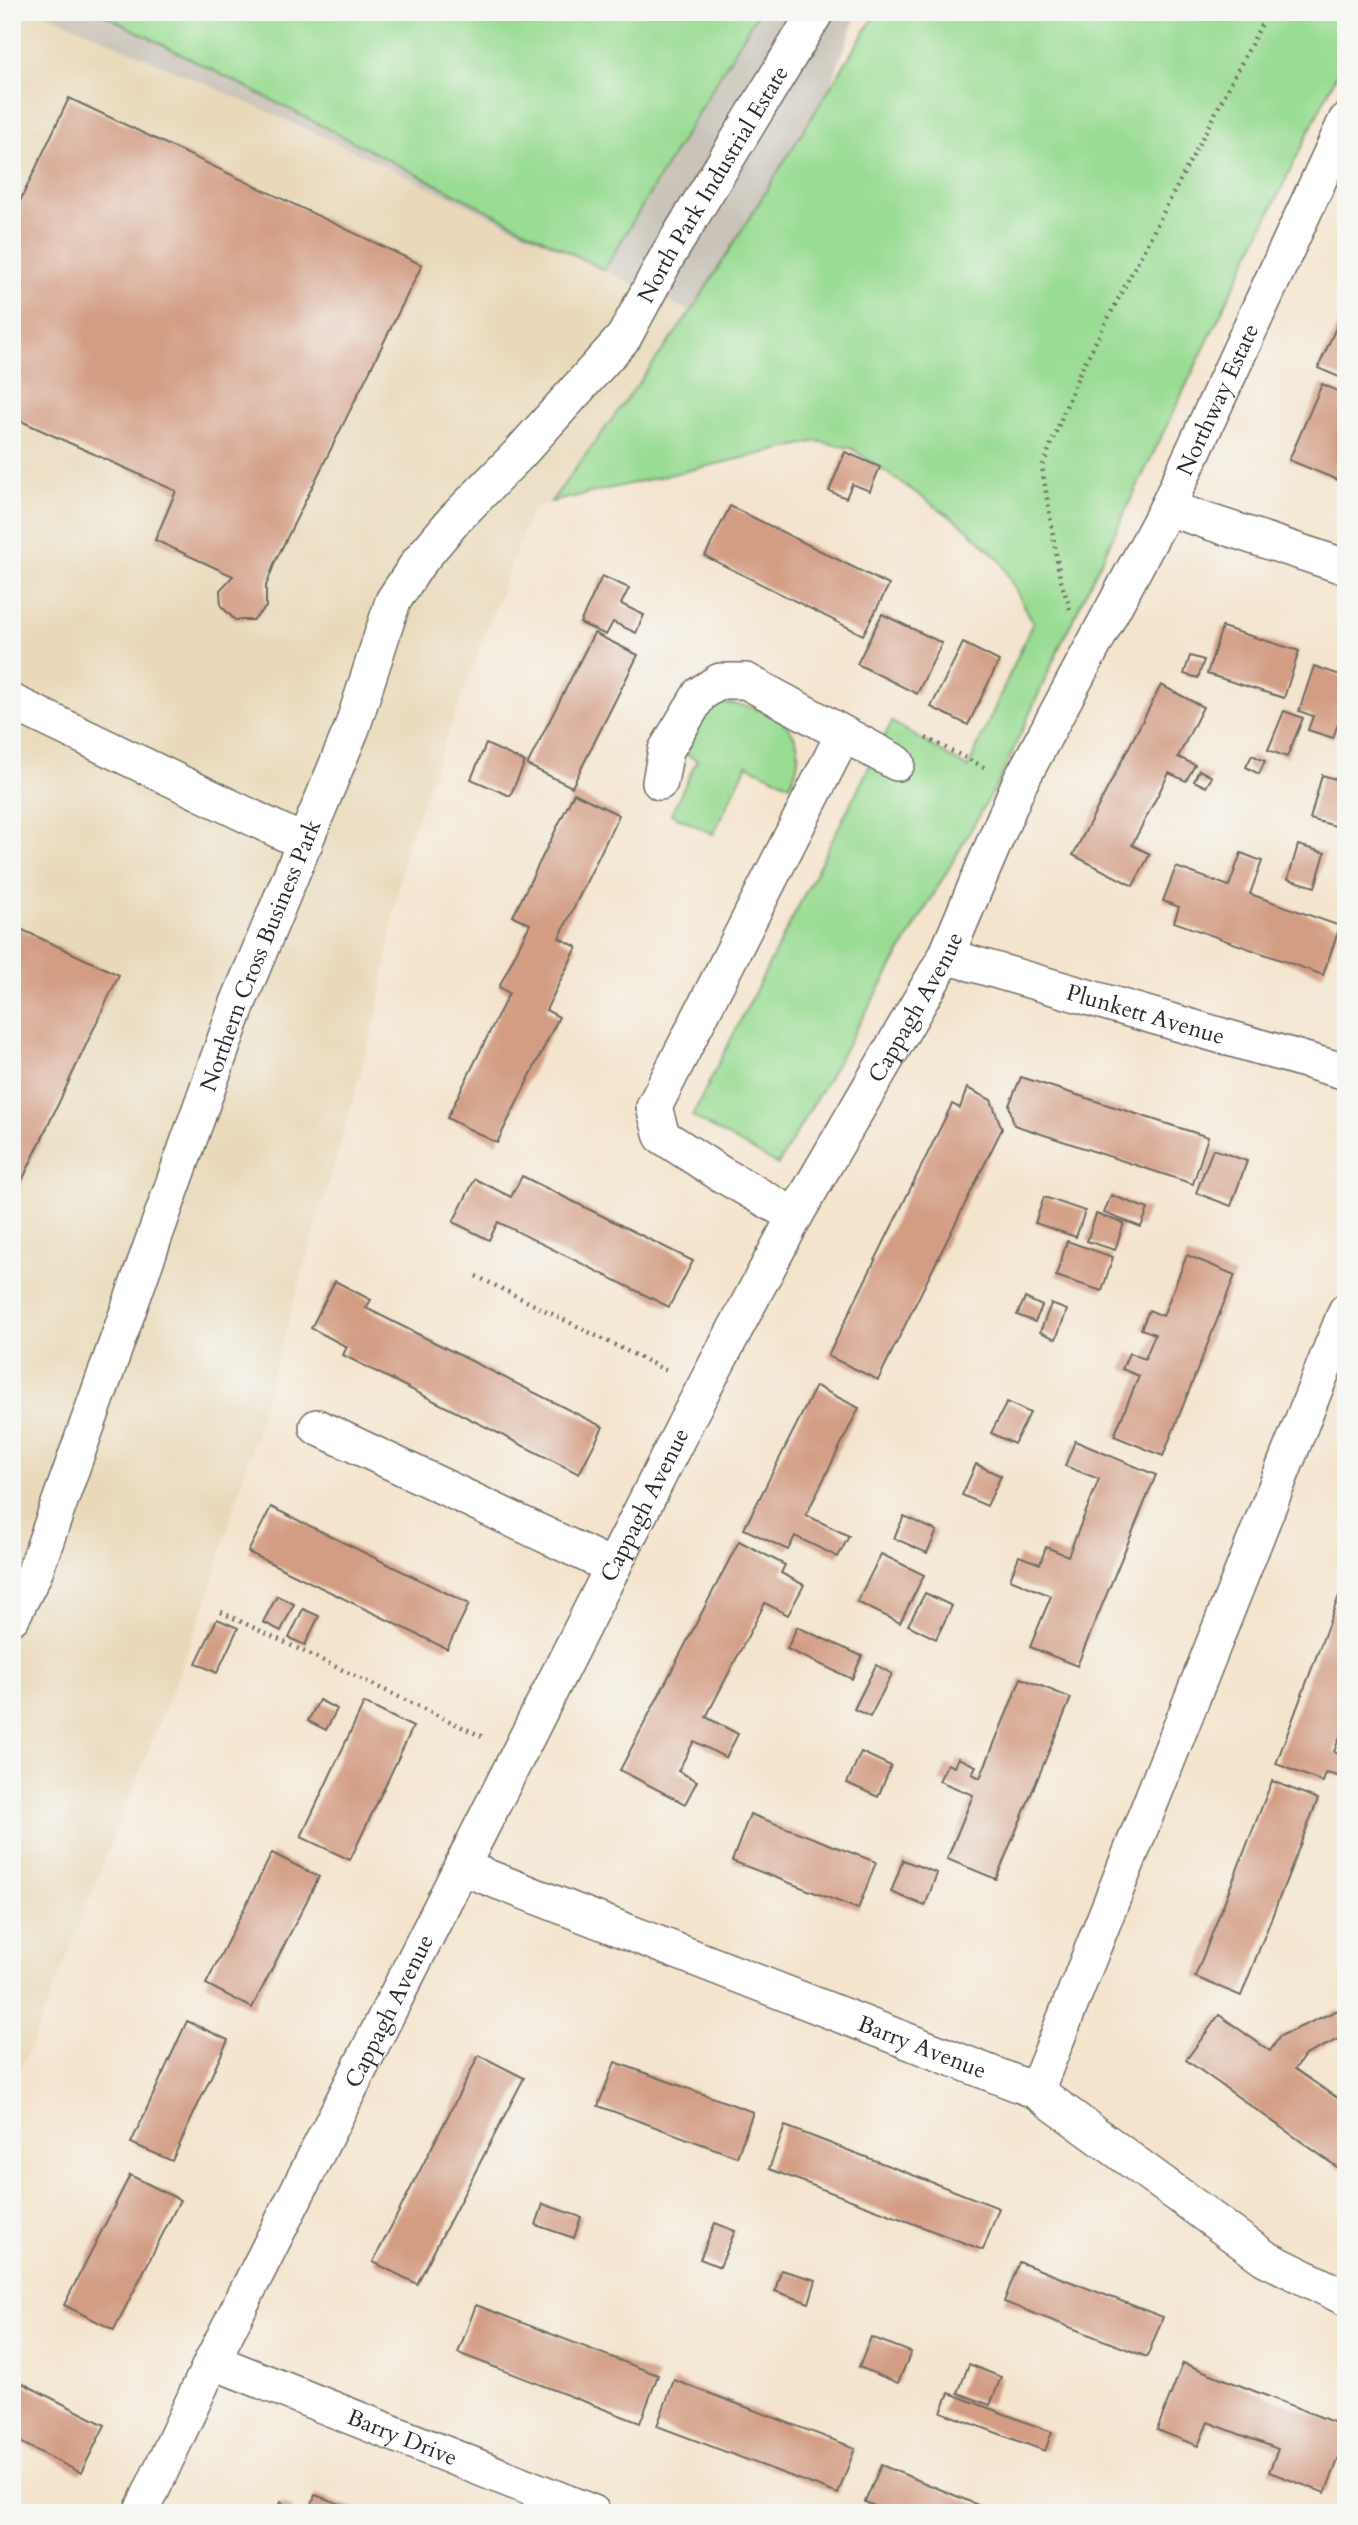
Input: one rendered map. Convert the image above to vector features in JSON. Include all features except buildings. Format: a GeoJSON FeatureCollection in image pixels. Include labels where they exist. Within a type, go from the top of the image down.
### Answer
{"type":"FeatureCollection","features":[{"type":"Feature","properties":{"kind":"street","name":"North Park Industrial Estate"},"geometry":{"type":"LineString","coordinates":[[608,354],[624,337],[668,255],[816,12]]}},
{"type":"Feature","properties":{"kind":"street","name":"Northway Estate"},"geometry":{"type":"LineString","coordinates":[[1167,508],[1346,121]]}},
{"type":"Feature","properties":{"kind":"street","name":"Northern Cross Business Park"},"geometry":{"type":"LineString","coordinates":[[12,1617],[34,1574],[238,1003],[352,728],[393,601],[418,563],[454,520],[608,354]]}},
{"type":"Feature","properties":{"kind":"street","name":"Cappagh Avenue"},"geometry":{"type":"LineString","coordinates":[[141,2513],[212,2361],[703,1389],[795,1216],[946,956],[1020,784],[1167,508]]}},
{"type":"Feature","properties":{"kind":"street"},"geometry":{"type":"LineString","coordinates":[[1167,508],[1346,567]]}},
{"type":"Feature","properties":{"kind":"street"},"geometry":{"type":"LineString","coordinates":[[660,782],[666,750],[700,694],[720,681],[746,681],[897,763]]}},
{"type":"Feature","properties":{"kind":"street"},"geometry":{"type":"LineString","coordinates":[[12,702],[305,843]]}},
{"type":"Feature","properties":{"kind":"street"},"geometry":{"type":"LineString","coordinates":[[795,1216],[721,1174],[662,1136],[654,1107],[843,735]]}},
{"type":"Feature","properties":{"kind":"street","name":"Plunkett Avenue"},"geometry":{"type":"LineString","coordinates":[[946,956],[1346,1072]]}},
{"type":"Feature","properties":{"kind":"street"},"geometry":{"type":"LineString","coordinates":[[1036,2091],[1346,1311]]}},
{"type":"Feature","properties":{"kind":"street"},"geometry":{"type":"LineString","coordinates":[[317,1427],[613,1567]]}},
{"type":"Feature","properties":{"kind":"street","name":"Barry Avenue"},"geometry":{"type":"LineString","coordinates":[[461,1867],[1036,2091],[1265,2258],[1346,2298]]}},
{"type":"Feature","properties":{"kind":"street","name":"Barry Drive"},"geometry":{"type":"LineString","coordinates":[[212,2361],[593,2513]]}},
{"type":"Feature","properties":{"kind":"path"},"geometry":{"type":"LineString","coordinates":[[1085,660],[1060,578],[1042,467],[1079,374],[1268,12]]}},
{"type":"Feature","properties":{"kind":"path"},"geometry":{"type":"LineString","coordinates":[[897,763],[923,737],[1020,784]]}},
{"type":"Feature","properties":{"kind":"path"},"geometry":{"type":"LineString","coordinates":[[476,1276],[703,1389]]}},
{"type":"Feature","properties":{"kind":"path"},"geometry":{"type":"LineString","coordinates":[[221,1612],[518,1754]]}},
{"type":"Feature","properties":{"kind":"shaded area"},"geometry":{"type":"Polygon","coordinates":[[[12,12],[43,12],[313,132],[691,312],[549,504],[532,509],[405,849],[377,1016],[206,1604],[32,2044],[12,2083],[12,12]]]}},
{"type":"Feature","properties":{"kind":"shaded area"},"geometry":{"type":"Polygon","coordinates":[[[43,12],[858,12],[827,94],[691,312],[313,132],[43,12]]]}},
{"type":"Feature","properties":{"kind":"green space"},"geometry":{"type":"Polygon","coordinates":[[[99,12],[320,12],[321,15],[334,12],[758,12],[604,270],[99,12]]]}},
{"type":"Feature","properties":{"kind":"green space"},"geometry":{"type":"Polygon","coordinates":[[[877,12],[1346,12],[1346,55],[1060,646],[1000,779],[778,1165],[692,1116],[892,722],[968,768],[1033,622],[999,559],[964,526],[851,448],[817,441],[551,502],[691,312],[877,12]]]}},
{"type":"Feature","properties":{"kind":"green space"},"geometry":{"type":"Polygon","coordinates":[[[710,703],[749,707],[766,713],[781,721],[792,732],[797,746],[797,764],[790,785],[747,765],[713,834],[671,814],[697,760],[686,754],[710,703]]]}}]}
